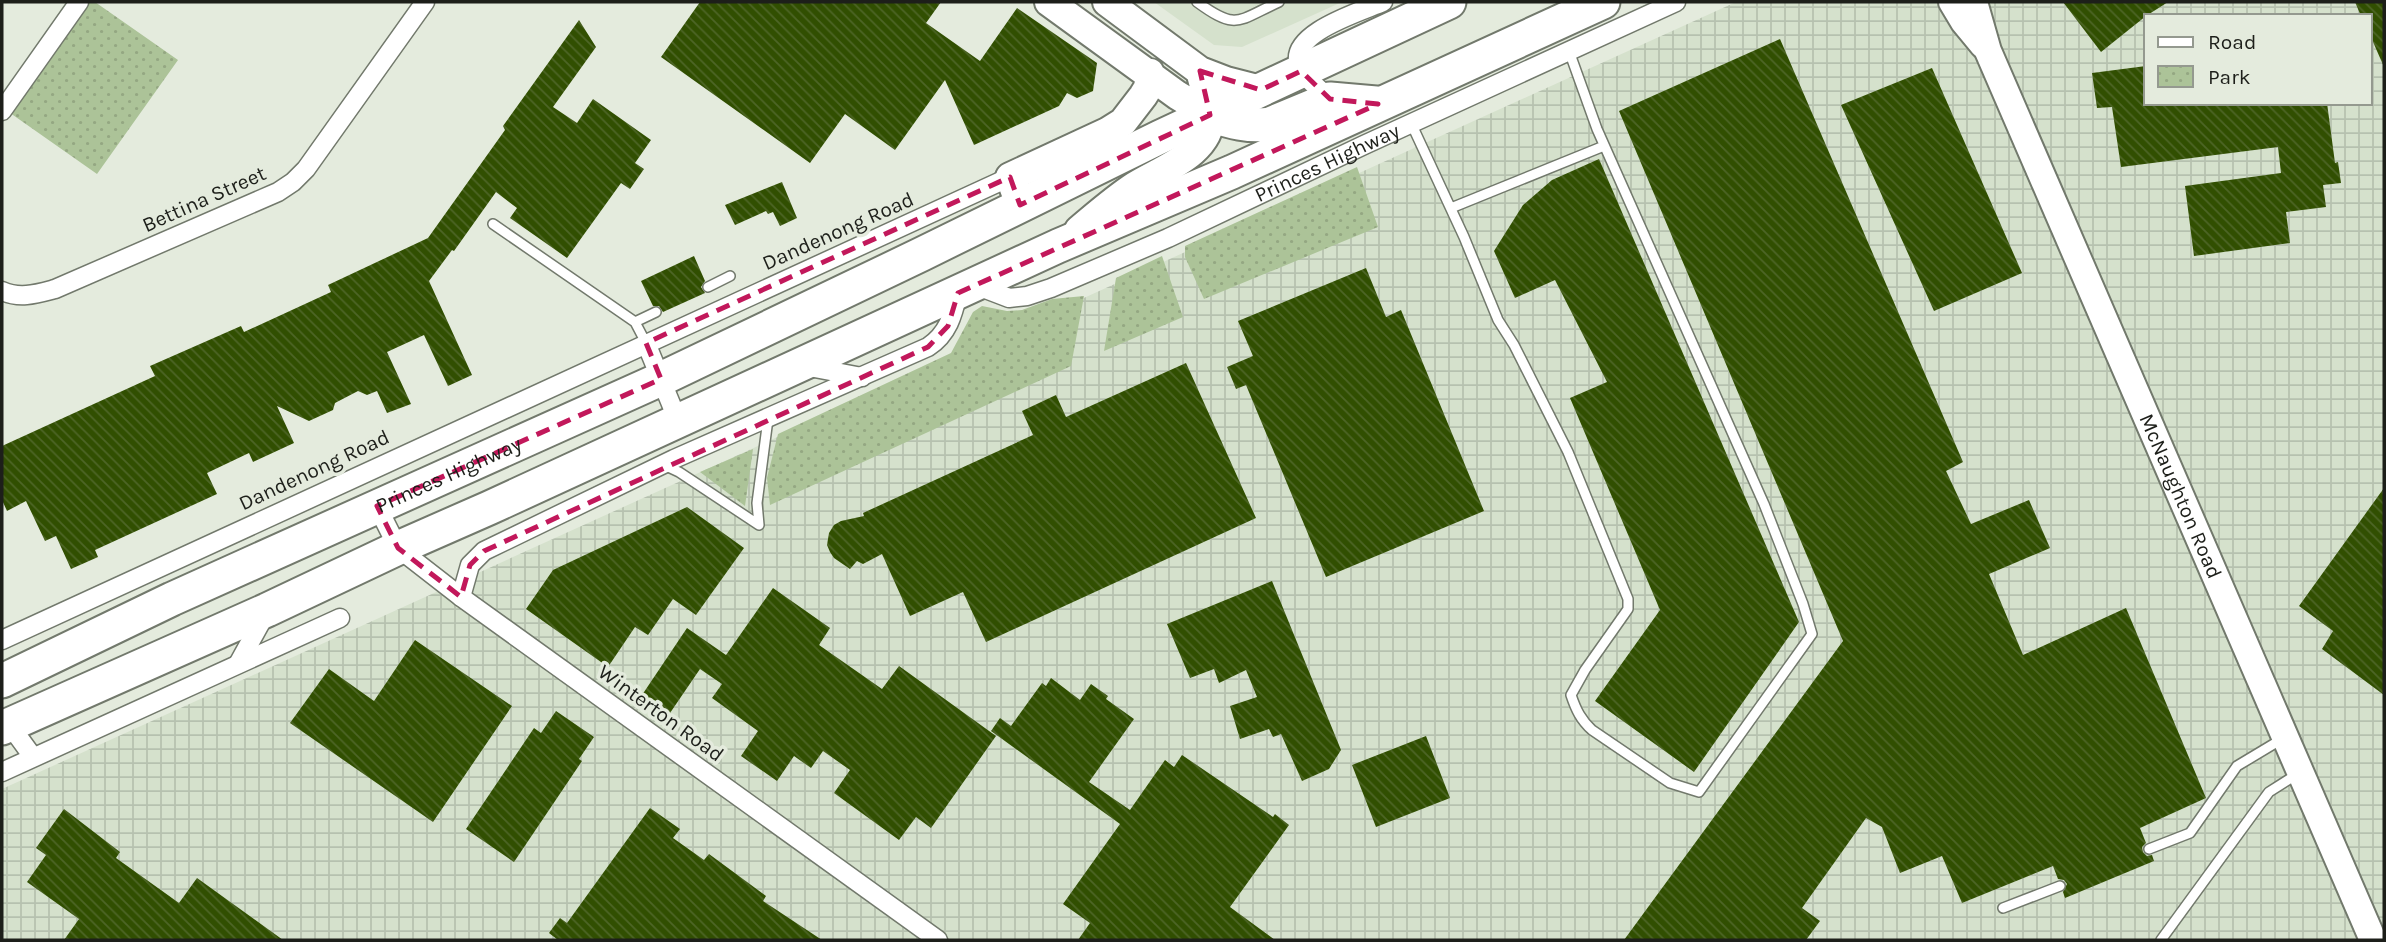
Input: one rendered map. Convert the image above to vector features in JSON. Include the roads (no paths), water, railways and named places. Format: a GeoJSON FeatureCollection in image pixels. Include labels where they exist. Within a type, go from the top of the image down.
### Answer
{"type":"FeatureCollection","features":[{"type":"Feature","properties":{"kind":"highway","name":"Princes Highway"},"geometry":{"type":"LineString","coordinates":[[2,681],[172,599],[661,379],[889,252],[1015,191],[1160,137],[1449,2]]}},
{"type":"Feature","properties":{"kind":"highway","name":"Princes Highway"},"geometry":{"type":"LineString","coordinates":[[4,722],[267,610],[1058,246],[1223,176],[1603,2]]}},
{"type":"Feature","properties":{"kind":"highway"},"geometry":{"type":"LineString","coordinates":[[1210,115],[1233,123],[1260,125],[1270,124],[1330,99],[1378,104]]}},
{"type":"Feature","properties":{"kind":"main road"},"geometry":{"type":"LineString","coordinates":[[1049,2],[1177,95],[1210,115]]}},
{"type":"Feature","properties":{"kind":"main road"},"geometry":{"type":"LineString","coordinates":[[1107,2],[1200,71],[1226,82],[1261,90]]}},
{"type":"Feature","properties":{"kind":"main road","name":"McNaughton Road"},"geometry":{"type":"LineString","coordinates":[[1952,2],[1964,22],[1988,51]]}},
{"type":"Feature","properties":{"kind":"main road","name":"McNaughton Road"},"geometry":{"type":"LineString","coordinates":[[1974,2],[1988,51],[2373,940]]}},
{"type":"Feature","properties":{"kind":"main road"},"geometry":{"type":"LineString","coordinates":[[1058,246],[1135,186],[1185,159],[1202,138],[1210,115],[1200,71]]}},
{"type":"Feature","properties":{"kind":"main road"},"geometry":{"type":"LineString","coordinates":[[1015,191],[1123,122],[1148,88],[1150,74]]}},
{"type":"Feature","properties":{"kind":"street"},"geometry":{"type":"LineString","coordinates":[[2,111],[79,2]]}},
{"type":"Feature","properties":{"kind":"street","name":"Bettina Street"},"geometry":{"type":"LineString","coordinates":[[2,291],[12,295],[34,295],[55,289],[278,192],[293,182],[306,169],[425,2]]}},
{"type":"Feature","properties":{"kind":"street"},"geometry":{"type":"LineString","coordinates":[[1330,99],[1301,71],[1298,61],[1300,51],[1313,33],[1383,2]]}},
{"type":"Feature","properties":{"kind":"street","name":"Princes Highway"},"geometry":{"type":"LineString","coordinates":[[967,289],[1009,298],[1027,296],[1051,288],[1168,238],[1676,2]]}},
{"type":"Feature","properties":{"kind":"street","name":"Dandenong Road"},"geometry":{"type":"LineString","coordinates":[[2,640],[646,343],[889,252]]}},
{"type":"Feature","properties":{"kind":"street"},"geometry":{"type":"LineString","coordinates":[[461,597],[470,565],[484,551],[669,462],[936,342],[948,326],[967,289]]}},
{"type":"Feature","properties":{"kind":"street"},"geometry":{"type":"LineString","coordinates":[[646,343],[678,421]]}},
{"type":"Feature","properties":{"kind":"street"},"geometry":{"type":"LineString","coordinates":[[801,365],[862,377]]}},
{"type":"Feature","properties":{"kind":"street"},"geometry":{"type":"LineString","coordinates":[[628,444],[669,462]]}},
{"type":"Feature","properties":{"kind":"street","name":"Winterton Road"},"geometry":{"type":"LineString","coordinates":[[377,506],[398,548],[461,597],[938,940]]}},
{"type":"Feature","properties":{"kind":"street"},"geometry":{"type":"LineString","coordinates":[[237,664],[267,610]]}},
{"type":"Feature","properties":{"kind":"street"},"geometry":{"type":"LineString","coordinates":[[2,772],[340,618]]}},
{"type":"Feature","properties":{"kind":"street"},"geometry":{"type":"LineString","coordinates":[[4,722],[33,757]]}},
{"type":"Feature","properties":{"kind":"lane"},"geometry":{"type":"LineString","coordinates":[[1197,2],[1229,22],[1279,2]]}},
{"type":"Feature","properties":{"kind":"lane"},"geometry":{"type":"LineString","coordinates":[[1411,123],[1451,208],[1498,320],[1514,345],[1568,452],[1628,599],[1628,609],[1585,670],[1571,695],[1577,712],[1592,730],[1670,783],[1699,792],[1812,634],[1804,604],[1764,503],[1604,146],[1569,51]]}},
{"type":"Feature","properties":{"kind":"lane"},"geometry":{"type":"LineString","coordinates":[[1451,208],[1604,146]]}},
{"type":"Feature","properties":{"kind":"lane"},"geometry":{"type":"LineString","coordinates":[[493,224],[635,322],[646,343]]}},
{"type":"Feature","properties":{"kind":"lane"},"geometry":{"type":"LineString","coordinates":[[708,287],[730,276]]}},
{"type":"Feature","properties":{"kind":"lane"},"geometry":{"type":"LineString","coordinates":[[635,322],[656,312]]}},
{"type":"Feature","properties":{"kind":"lane"},"geometry":{"type":"LineString","coordinates":[[669,462],[759,525],[757,503],[768,418]]}},
{"type":"Feature","properties":{"kind":"lane"},"geometry":{"type":"LineString","coordinates":[[2149,849],[2190,833],[2237,766],[2286,737]]}},
{"type":"Feature","properties":{"kind":"lane"},"geometry":{"type":"LineString","coordinates":[[2161,940],[2269,792],[2302,772]]}},
{"type":"Feature","properties":{"kind":"lane"},"geometry":{"type":"LineString","coordinates":[[2003,908],[2060,886]]}}]}
